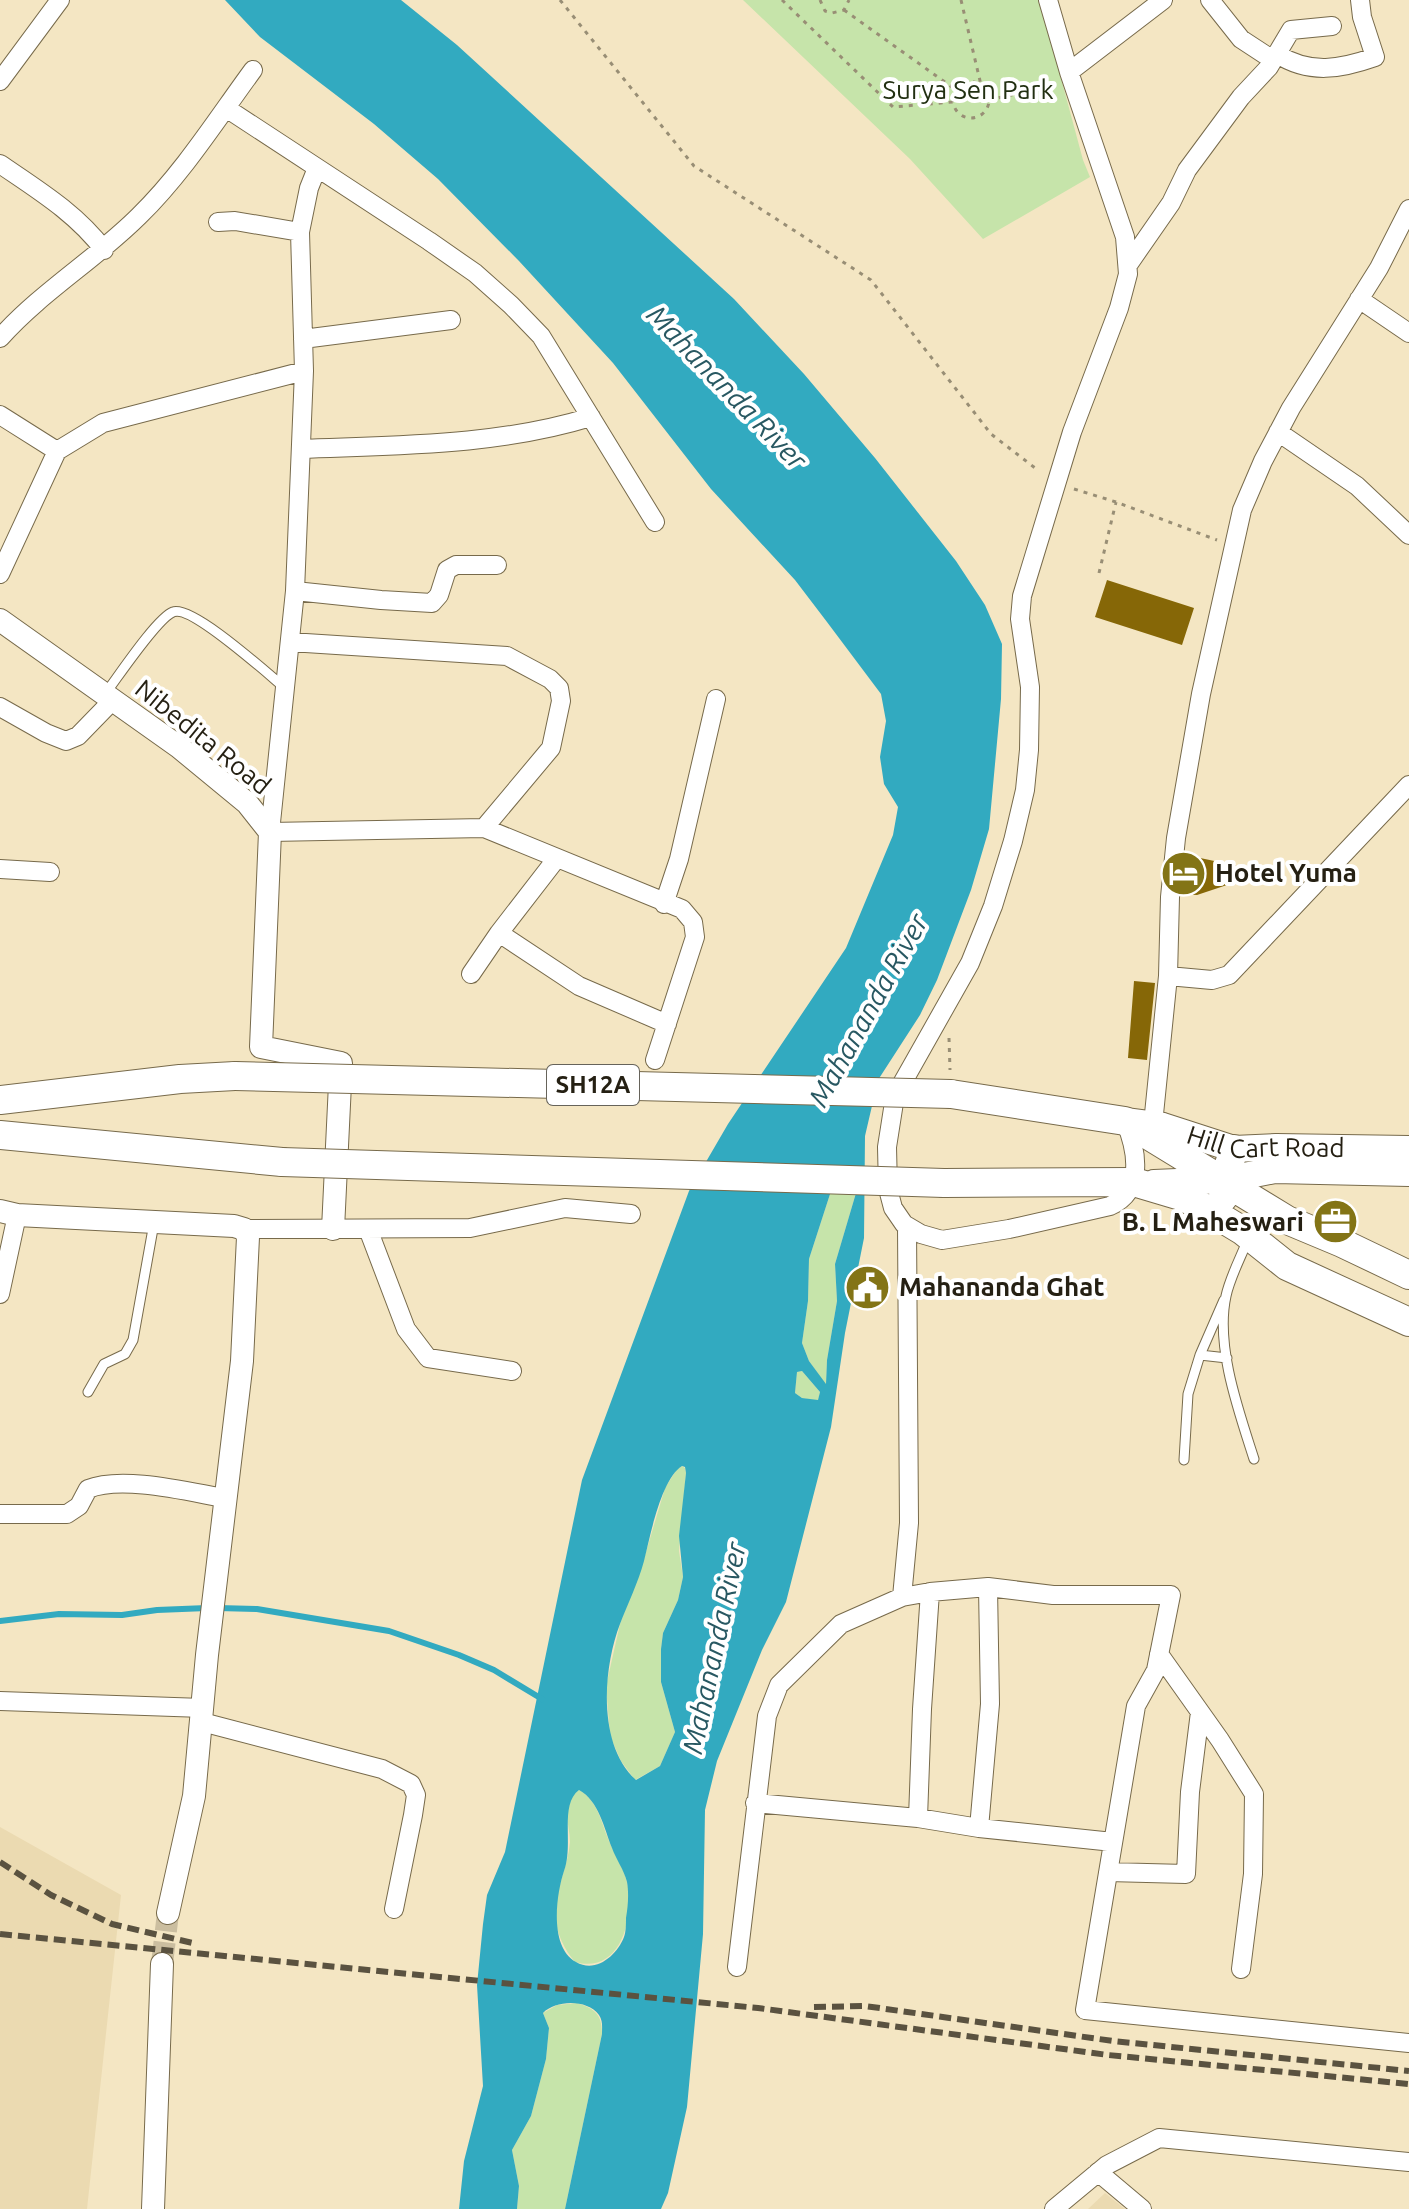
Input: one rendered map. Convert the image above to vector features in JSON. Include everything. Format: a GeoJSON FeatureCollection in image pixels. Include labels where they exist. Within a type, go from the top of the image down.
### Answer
{"type":"FeatureCollection","features":[{"type":"Feature","properties":{"kind":"main road","name":"SH12A"},"geometry":{"type":"LineString","coordinates":[[0,1100],[180,1079],[235,1076],[951,1094]]}},
{"type":"Feature","properties":{"kind":"main road","name":"Hill Cart Road"},"geometry":{"type":"LineString","coordinates":[[951,1094],[1153,1124],[1234,1149],[1409,1149]]}},
{"type":"Feature","properties":{"kind":"main road","name":"Hill Cart Road"},"geometry":{"type":"LineString","coordinates":[[1125,1121],[1224,1180]]}},
{"type":"Feature","properties":{"kind":"main road","name":"Hill Cart Road"},"geometry":{"type":"LineString","coordinates":[[0,1135],[282,1162],[944,1183],[1177,1184],[1224,1180],[1275,1170],[1409,1173]]}},
{"type":"Feature","properties":{"kind":"main road"},"geometry":{"type":"LineString","coordinates":[[1225,1219],[1224,1180],[1234,1149]]}},
{"type":"Feature","properties":{"kind":"main road","name":"SH12A"},"geometry":{"type":"LineString","coordinates":[[1224,1180],[1287,1220],[1409,1275]]}},
{"type":"Feature","properties":{"kind":"main road"},"geometry":{"type":"LineString","coordinates":[[1134,1182],[1181,1196],[1225,1219],[1287,1266],[1409,1322]]}},
{"type":"Feature","properties":{"kind":"street"},"geometry":{"type":"LineString","coordinates":[[0,81],[60,0]]}},
{"type":"Feature","properties":{"kind":"street"},"geometry":{"type":"LineString","coordinates":[[1048,0],[1125,237],[1128,265],[1124,290],[1089,382],[1022,596],[1020,619],[1030,687],[1025,790],[1013,841],[993,906],[970,963],[900,1083],[891,1112],[887,1147],[888,1189],[893,1208],[907,1226],[942,1240],[1009,1229],[1110,1206],[1120,1200],[1134,1182],[1136,1154],[1125,1121]]}},
{"type":"Feature","properties":{"kind":"street"},"geometry":{"type":"LineString","coordinates":[[1069,72],[1163,0]]}},
{"type":"Feature","properties":{"kind":"street"},"geometry":{"type":"LineString","coordinates":[[1210,0],[1241,39],[1275,57],[1319,69],[1341,68],[1375,57],[1360,0]]}},
{"type":"Feature","properties":{"kind":"street"},"geometry":{"type":"LineString","coordinates":[[1128,265],[1171,203],[1187,170],[1275,57],[1291,30],[1332,26]]}},
{"type":"Feature","properties":{"kind":"street"},"geometry":{"type":"LineString","coordinates":[[0,338],[19,317],[104,250],[161,193],[253,70]]}},
{"type":"Feature","properties":{"kind":"street"},"geometry":{"type":"LineString","coordinates":[[226,108],[475,273],[511,305],[541,336],[655,522]]}},
{"type":"Feature","properties":{"kind":"street"},"geometry":{"type":"LineString","coordinates":[[0,164],[83,224],[104,250]]}},
{"type":"Feature","properties":{"kind":"street"},"geometry":{"type":"LineString","coordinates":[[317,168],[309,188],[300,232],[304,371],[295,591],[270,832],[484,828],[682,909],[693,922],[695,937],[655,1060]]}},
{"type":"Feature","properties":{"kind":"street"},"geometry":{"type":"LineString","coordinates":[[1153,1124],[1168,976],[1170,897],[1176,838],[1201,694],[1242,510],[1278,432],[1394,242],[1409,209]]}},
{"type":"Feature","properties":{"kind":"street"},"geometry":{"type":"LineString","coordinates":[[218,222],[235,221],[300,232]]}},
{"type":"Feature","properties":{"kind":"street"},"geometry":{"type":"LineString","coordinates":[[1359,299],[1409,333]]}},
{"type":"Feature","properties":{"kind":"street"},"geometry":{"type":"LineString","coordinates":[[303,339],[451,320]]}},
{"type":"Feature","properties":{"kind":"street"},"geometry":{"type":"LineString","coordinates":[[0,574],[57,451],[103,423],[304,371]]}},
{"type":"Feature","properties":{"kind":"street"},"geometry":{"type":"LineString","coordinates":[[0,415],[57,451]]}},
{"type":"Feature","properties":{"kind":"street"},"geometry":{"type":"LineString","coordinates":[[301,449],[458,442],[551,429],[591,417]]}},
{"type":"Feature","properties":{"kind":"street"},"geometry":{"type":"LineString","coordinates":[[1278,432],[1357,486],[1409,535]]}},
{"type":"Feature","properties":{"kind":"street"},"geometry":{"type":"LineString","coordinates":[[295,591],[432,603],[439,595],[447,570],[456,565],[497,565]]}},
{"type":"Feature","properties":{"kind":"street","name":"Nibedita Road"},"geometry":{"type":"LineString","coordinates":[[0,620],[179,747],[247,803],[270,832],[261,1047],[341,1063],[333,1229]]}},
{"type":"Feature","properties":{"kind":"street"},"geometry":{"type":"LineString","coordinates":[[290,642],[507,656],[550,679],[559,688],[561,701],[551,748],[484,828]]}},
{"type":"Feature","properties":{"kind":"street"},"geometry":{"type":"LineString","coordinates":[[0,707],[66,741],[78,736],[109,697]]}},
{"type":"Feature","properties":{"kind":"street"},"geometry":{"type":"LineString","coordinates":[[664,904],[679,859],[716,699]]}},
{"type":"Feature","properties":{"kind":"street"},"geometry":{"type":"LineString","coordinates":[[1168,976],[1212,980],[1229,975],[1402,806],[1409,785]]}},
{"type":"Feature","properties":{"kind":"street"},"geometry":{"type":"LineString","coordinates":[[471,974],[557,858]]}},
{"type":"Feature","properties":{"kind":"street"},"geometry":{"type":"LineString","coordinates":[[0,869],[50,872]]}},
{"type":"Feature","properties":{"kind":"street"},"geometry":{"type":"LineString","coordinates":[[499,933],[579,986],[667,1024]]}},
{"type":"Feature","properties":{"kind":"street"},"geometry":{"type":"LineString","coordinates":[[0,1294],[8,1213],[244,1229],[470,1228],[565,1208],[631,1214]]}},
{"type":"Feature","properties":{"kind":"street"},"geometry":{"type":"LineString","coordinates":[[902,1597],[909,1523],[907,1226]]}},
{"type":"Feature","properties":{"kind":"street"},"geometry":{"type":"LineString","coordinates":[[168,1913],[194,1796],[224,1498],[242,1361],[248,1237],[244,1229]]}},
{"type":"Feature","properties":{"kind":"street"},"geometry":{"type":"LineString","coordinates":[[368,1229],[406,1329],[428,1358],[512,1371]]}},
{"type":"Feature","properties":{"kind":"street"},"geometry":{"type":"LineString","coordinates":[[0,1514],[67,1514],[79,1506],[88,1489],[106,1485],[149,1486],[224,1498]]}},
{"type":"Feature","properties":{"kind":"street"},"geometry":{"type":"LineString","coordinates":[[979,1828],[990,1704],[988,1587]]}},
{"type":"Feature","properties":{"kind":"street"},"geometry":{"type":"LineString","coordinates":[[737,1967],[767,1716],[779,1685],[841,1624],[902,1597],[930,1592],[988,1587],[1053,1595],[1171,1595],[1156,1670],[1136,1706],[1085,2010],[1409,2043]]}},
{"type":"Feature","properties":{"kind":"street"},"geometry":{"type":"LineString","coordinates":[[918,1818],[930,1592]]}},
{"type":"Feature","properties":{"kind":"street"},"geometry":{"type":"LineString","coordinates":[[1159,1654],[1254,1794],[1253,1874],[1241,1969]]}},
{"type":"Feature","properties":{"kind":"street"},"geometry":{"type":"LineString","coordinates":[[0,1701],[202,1715],[382,1769],[411,1784],[416,1795],[394,1909]]}},
{"type":"Feature","properties":{"kind":"street"},"geometry":{"type":"LineString","coordinates":[[1108,1872],[1186,1874],[1190,1792],[1200,1712]]}},
{"type":"Feature","properties":{"kind":"street"},"geometry":{"type":"LineString","coordinates":[[755,1803],[918,1818],[979,1828],[1113,1842]]}},
{"type":"Feature","properties":{"kind":"street"},"geometry":{"type":"LineString","coordinates":[[153,2209],[162,1964]]}},
{"type":"Feature","properties":{"kind":"street"},"geometry":{"type":"LineString","coordinates":[[1054,2209],[1107,2165],[1159,2138],[1409,2162]]}},
{"type":"Feature","properties":{"kind":"street"},"geometry":{"type":"LineString","coordinates":[[1098,2172],[1142,2209]]}},
{"type":"Feature","properties":{"kind":"lane"},"geometry":{"type":"LineString","coordinates":[[109,697],[159,624],[172,612],[181,611],[212,629],[285,688]]}},
{"type":"Feature","properties":{"kind":"lane"},"geometry":{"type":"LineString","coordinates":[[88,1392],[104,1364],[125,1354],[133,1340],[154,1223]]}},
{"type":"Feature","properties":{"kind":"lane"},"geometry":{"type":"LineString","coordinates":[[1184,1460],[1188,1394],[1200,1355],[1249,1236]]}},
{"type":"Feature","properties":{"kind":"lane"},"geometry":{"type":"LineString","coordinates":[[1226,1297],[1227,1358],[1254,1459]]}},
{"type":"Feature","properties":{"kind":"lane"},"geometry":{"type":"LineString","coordinates":[[1200,1355],[1227,1358]]}},
{"type":"Feature","properties":{"kind":"path"},"geometry":{"type":"LineString","coordinates":[[560,0],[694,166],[871,280],[991,434],[1056,484],[1116,502],[1234,547]]}},
{"type":"Feature","properties":{"kind":"path"},"geometry":{"type":"LineString","coordinates":[[782,0],[893,107],[953,102]]}},
{"type":"Feature","properties":{"kind":"path"},"geometry":{"type":"LineString","coordinates":[[820,0],[825,11],[832,13],[844,10],[849,0]]}},
{"type":"Feature","properties":{"kind":"path"},"geometry":{"type":"LineString","coordinates":[[961,0],[981,85],[989,100],[986,110],[974,118],[960,115],[953,102],[956,90],[968,82],[981,85]]}},
{"type":"Feature","properties":{"kind":"path"},"geometry":{"type":"LineString","coordinates":[[844,10],[956,90]]}},
{"type":"Feature","properties":{"kind":"path"},"geometry":{"type":"LineString","coordinates":[[989,100],[1047,87]]}},
{"type":"Feature","properties":{"kind":"path"},"geometry":{"type":"LineString","coordinates":[[1099,573],[1116,502]]}},
{"type":"Feature","properties":{"kind":"path"},"geometry":{"type":"LineString","coordinates":[[948,1005],[951,1094]]}},
{"type":"Feature","properties":{"kind":"shaded area"},"geometry":{"type":"Polygon","coordinates":[[[0,1827],[121,1895],[87,2209],[0,2209],[0,1827]]]}},
{"type":"Feature","properties":{"kind":"shaded area"},"geometry":{"type":"Polygon","coordinates":[[[1105,2193],[1125,2209],[1088,2209],[1105,2193]]]}},
{"type":"Feature","properties":{"kind":"green space","name":"Surya Sen Park"},"geometry":{"type":"Polygon","coordinates":[[[743,0],[1040,0],[1090,177],[983,239],[910,159],[743,0]]]}},
{"type":"Feature","properties":{"kind":"green space"},"geometry":{"type":"Polygon","coordinates":[[[831,1191],[856,1193],[835,1264],[837,1301],[826,1385],[809,1361],[802,1343],[808,1301],[809,1259],[831,1191]]]}},
{"type":"Feature","properties":{"kind":"green space"},"geometry":{"type":"Polygon","coordinates":[[[802,1371],[820,1392],[818,1401],[802,1398],[795,1393],[797,1372],[802,1371]]]}},
{"type":"Feature","properties":{"kind":"green space"},"geometry":{"type":"Polygon","coordinates":[[[682,1466],[686,1473],[679,1551],[683,1577],[678,1600],[663,1633],[661,1649],[661,1682],[675,1732],[660,1766],[635,1780],[621,1761],[610,1736],[606,1686],[620,1624],[665,1488],[682,1466]]]}},
{"type":"Feature","properties":{"kind":"green space"},"geometry":{"type":"Polygon","coordinates":[[[579,1790],[597,1810],[625,1876],[629,1896],[629,1911],[621,1940],[614,1952],[604,1960],[591,1964],[575,1962],[571,1957],[559,1935],[555,1917],[570,1842],[568,1805],[579,1790]]]}},
{"type":"Feature","properties":{"kind":"green space"},"geometry":{"type":"Polygon","coordinates":[[[577,2003],[597,2014],[602,2034],[565,2209],[517,2209],[519,2186],[512,2150],[531,2116],[546,2059],[549,2028],[543,2013],[557,2005],[577,2003]]]}},
{"type":"Feature","properties":{"kind":"water","name":"Mahananda River"},"geometry":{"type":"Polygon","coordinates":[[[225,0],[401,0],[457,45],[734,299],[804,374],[956,561],[985,605],[1002,644],[1001,699],[989,829],[971,890],[937,980],[920,1015],[878,1080],[865,1136],[864,1238],[831,1427],[786,1602],[762,1650],[717,1761],[705,1810],[703,1934],[687,2107],[668,2193],[661,2209],[565,2209],[602,2034],[602,2022],[594,2010],[571,2003],[543,2013],[549,2028],[546,2059],[531,2116],[512,2150],[519,2186],[517,2209],[459,2209],[464,2161],[483,2086],[477,1985],[487,1895],[505,1852],[582,1480],[689,1191],[728,1124],[846,948],[893,835],[898,807],[884,784],[880,757],[886,721],[881,694],[795,580],[711,489],[613,363],[438,179],[374,124],[260,37],[225,0]],[[831,1191],[809,1259],[808,1301],[802,1343],[809,1361],[826,1384],[837,1301],[835,1264],[856,1193],[831,1191]],[[802,1371],[797,1372],[795,1393],[802,1398],[818,1400],[820,1392],[802,1371]],[[682,1466],[675,1473],[657,1509],[642,1569],[614,1642],[607,1683],[609,1727],[623,1765],[636,1780],[660,1766],[675,1732],[661,1682],[661,1649],[663,1633],[678,1600],[683,1577],[679,1536],[685,1467],[682,1466]],[[579,1790],[573,1797],[568,1815],[567,1860],[557,1906],[558,1933],[567,1955],[576,1962],[591,1966],[611,1956],[624,1937],[628,1886],[596,1808],[579,1790]]]}},
{"type":"Feature","properties":{"kind":"building"},"geometry":{"type":"Polygon","coordinates":[[[1107,580],[1194,608],[1182,645],[1095,617],[1107,580]]]}},
{"type":"Feature","properties":{"kind":"building"},"geometry":{"type":"Polygon","coordinates":[[[1186,855],[1238,866],[1233,883],[1197,895],[1182,894],[1186,855]]]}},
{"type":"Feature","properties":{"kind":"building"},"geometry":{"type":"Polygon","coordinates":[[[1134,981],[1155,983],[1147,1060],[1128,1058],[1134,981]]]}},
{"type":"Feature","properties":{"kind":"waterway"},"geometry":{"type":"LineString","coordinates":[[0,1621],[59,1614],[122,1615],[207,1608]]}},
{"type":"Feature","properties":{"kind":"waterway"},"geometry":{"type":"LineString","coordinates":[[218,1608],[257,1609],[389,1631],[494,1670],[542,1699]]}},
{"type":"Feature","properties":{"kind":"tunnel"},"geometry":{"type":"LineString","coordinates":[[162,1964],[168,1913]]}},
{"type":"Feature","properties":{"kind":"railway"},"geometry":{"type":"LineString","coordinates":[[0,1862],[51,1895],[112,1924],[197,1944]]}},
{"type":"Feature","properties":{"kind":"railway"},"geometry":{"type":"LineString","coordinates":[[0,1934],[758,2008],[1108,2055],[1409,2084]]}},
{"type":"Feature","properties":{"kind":"railway"},"geometry":{"type":"LineString","coordinates":[[814,2007],[865,2006],[1113,2041],[1409,2071]]}},
{"type":"Feature","properties":{"kind":"place","name":"Hotel Yuma"},"geometry":{"type":"Point","coordinates":[1184,873]}},
{"type":"Feature","properties":{"kind":"place","name":"B. L Maheswari"},"geometry":{"type":"Point","coordinates":[1335,1222]}},
{"type":"Feature","properties":{"kind":"place","name":"Mahananda Ghat"},"geometry":{"type":"Point","coordinates":[868,1287]}}]}
